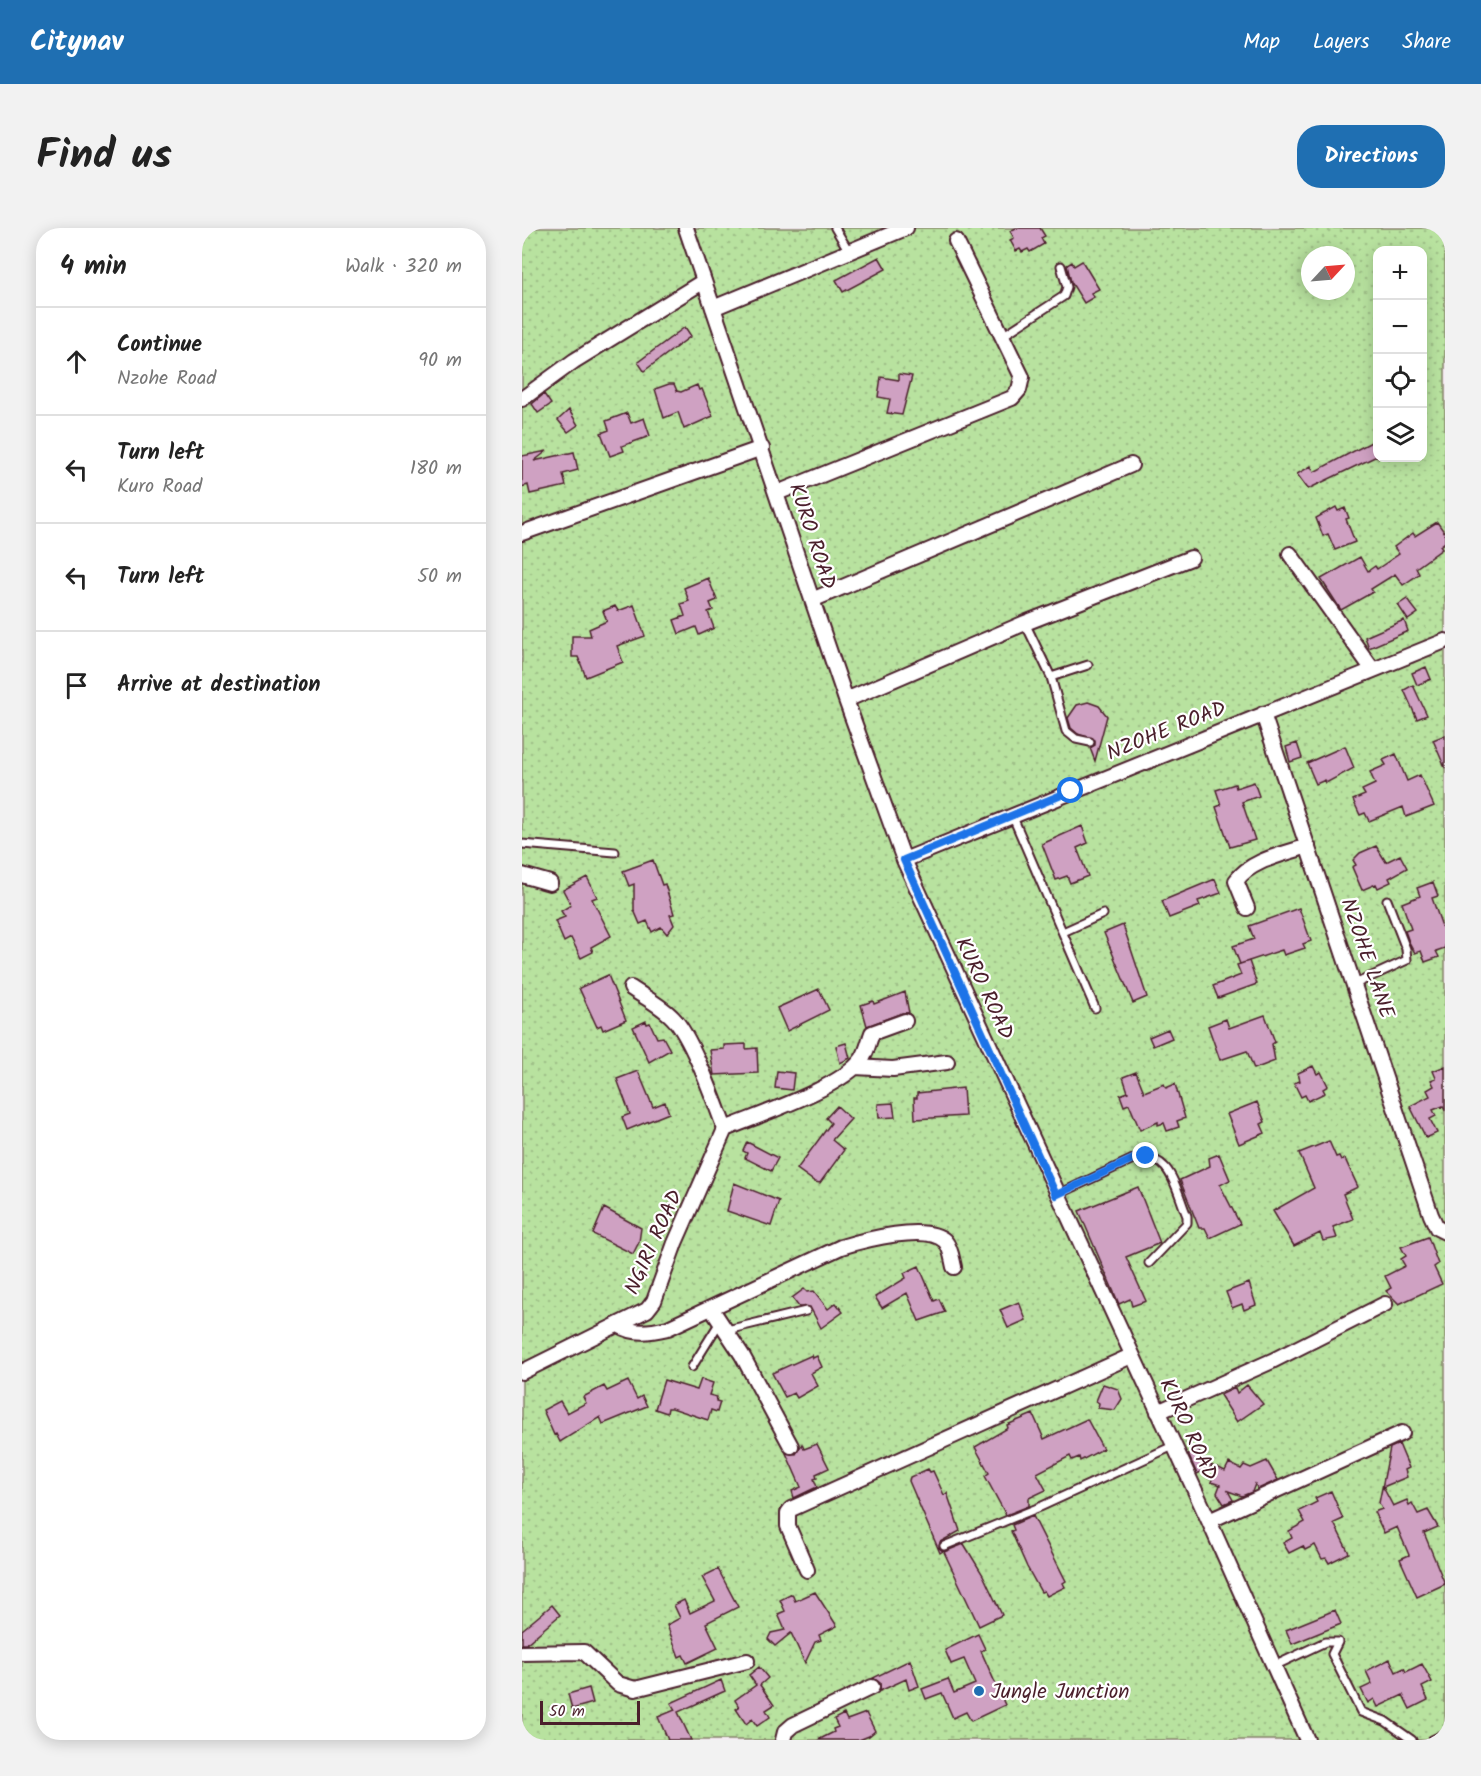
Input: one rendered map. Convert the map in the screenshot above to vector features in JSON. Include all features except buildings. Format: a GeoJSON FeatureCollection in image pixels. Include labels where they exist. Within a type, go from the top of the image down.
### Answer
{"type":"FeatureCollection","features":[{"type":"Feature","properties":{"kind":"street","name":"KURO ROAD"},"geometry":{"type":"LineString","coordinates":[[686,228],[846,700],[904,860],[1056,1195],[1209,1521],[1307,1740]]}},
{"type":"Feature","properties":{"kind":"street"},"geometry":{"type":"LineString","coordinates":[[713,308],[906,228]]}},
{"type":"Feature","properties":{"kind":"street"},"geometry":{"type":"LineString","coordinates":[[777,493],[1012,398],[1019,390],[1022,377],[1004,335],[956,241]]}},
{"type":"Feature","properties":{"kind":"street"},"geometry":{"type":"LineString","coordinates":[[522,399],[574,361],[704,281]]}},
{"type":"Feature","properties":{"kind":"street"},"geometry":{"type":"LineString","coordinates":[[522,533],[762,448]]}},
{"type":"Feature","properties":{"kind":"street"},"geometry":{"type":"LineString","coordinates":[[812,600],[1131,465]]}},
{"type":"Feature","properties":{"kind":"street"},"geometry":{"type":"LineString","coordinates":[[1290,554],[1373,670]]}},
{"type":"Feature","properties":{"kind":"street"},"geometry":{"type":"LineString","coordinates":[[846,700],[1025,623],[1191,558]]}},
{"type":"Feature","properties":{"kind":"street","name":"NZOHE ROAD"},"geometry":{"type":"LineString","coordinates":[[904,860],[1445,641]]}},
{"type":"Feature","properties":{"kind":"street","name":"NZOHE LANE"},"geometry":{"type":"LineString","coordinates":[[1263,714],[1431,1215],[1437,1228],[1445,1232]]}},
{"type":"Feature","properties":{"kind":"street"},"geometry":{"type":"LineString","coordinates":[[1247,908],[1236,881],[1241,873],[1252,866],[1308,846]]}},
{"type":"Feature","properties":{"kind":"street"},"geometry":{"type":"LineString","coordinates":[[522,875],[550,883]]}},
{"type":"Feature","properties":{"kind":"street"},"geometry":{"type":"LineString","coordinates":[[631,988],[674,1018],[710,1089],[725,1129],[820,1089],[855,1067],[863,1058],[872,1033],[905,1021]]}},
{"type":"Feature","properties":{"kind":"street"},"geometry":{"type":"LineString","coordinates":[[855,1067],[893,1069],[947,1062]]}},
{"type":"Feature","properties":{"kind":"street","name":"NGIRI ROAD"},"geometry":{"type":"LineString","coordinates":[[522,1372],[642,1313],[654,1301],[675,1243],[725,1129]]}},
{"type":"Feature","properties":{"kind":"street"},"geometry":{"type":"LineString","coordinates":[[618,1325],[630,1332],[656,1331],[841,1247],[862,1241],[923,1232],[936,1235],[946,1242],[954,1267]]}},
{"type":"Feature","properties":{"kind":"street"},"geometry":{"type":"LineString","coordinates":[[1158,1412],[1272,1361],[1385,1304]]}},
{"type":"Feature","properties":{"kind":"street"},"geometry":{"type":"LineString","coordinates":[[711,1308],[724,1325],[791,1446]]}},
{"type":"Feature","properties":{"kind":"street"},"geometry":{"type":"LineString","coordinates":[[807,1570],[788,1526],[788,1513],[791,1509],[806,1500],[1131,1356]]}},
{"type":"Feature","properties":{"kind":"street"},"geometry":{"type":"LineString","coordinates":[[1209,1521],[1402,1433]]}},
{"type":"Feature","properties":{"kind":"street"},"geometry":{"type":"LineString","coordinates":[[522,1653],[584,1652],[618,1684],[635,1689],[747,1661]]}},
{"type":"Feature","properties":{"kind":"street"},"geometry":{"type":"LineString","coordinates":[[783,1740],[785,1732],[793,1725],[872,1687]]}},
{"type":"Feature","properties":{"kind":"lane"},"geometry":{"type":"LineString","coordinates":[[835,228],[850,253]]}},
{"type":"Feature","properties":{"kind":"lane"},"geometry":{"type":"LineString","coordinates":[[1004,335],[1064,296],[1067,287],[1061,266]]}},
{"type":"Feature","properties":{"kind":"lane"},"geometry":{"type":"LineString","coordinates":[[1025,623],[1051,677],[1066,731],[1076,740],[1090,741]]}},
{"type":"Feature","properties":{"kind":"lane"},"geometry":{"type":"LineString","coordinates":[[1051,677],[1088,665]]}},
{"type":"Feature","properties":{"kind":"lane"},"geometry":{"type":"LineString","coordinates":[[1012,815],[1095,1008]]}},
{"type":"Feature","properties":{"kind":"lane"},"geometry":{"type":"LineString","coordinates":[[522,844],[615,852]]}},
{"type":"Feature","properties":{"kind":"lane"},"geometry":{"type":"LineString","coordinates":[[1354,984],[1407,960],[1406,949],[1387,900]]}},
{"type":"Feature","properties":{"kind":"lane"},"geometry":{"type":"LineString","coordinates":[[1063,932],[1103,914]]}},
{"type":"Feature","properties":{"kind":"lane"},"geometry":{"type":"LineString","coordinates":[[1056,1195],[1133,1159],[1146,1156],[1159,1159],[1167,1169],[1187,1216],[1187,1223],[1149,1263]]}},
{"type":"Feature","properties":{"kind":"lane"},"geometry":{"type":"LineString","coordinates":[[692,1367],[724,1325],[806,1311]]}},
{"type":"Feature","properties":{"kind":"lane"},"geometry":{"type":"LineString","coordinates":[[944,1546],[1040,1507],[1173,1446]]}},
{"type":"Feature","properties":{"kind":"lane"},"geometry":{"type":"LineString","coordinates":[[1274,1666],[1325,1642],[1338,1642],[1332,1654],[1361,1712],[1385,1721],[1412,1740]]}},
{"type":"Feature","properties":{"kind":"lane"},"geometry":{"type":"LineString","coordinates":[[1432,1740],[1445,1734]]}},
{"type":"Feature","properties":{"kind":"green space"},"geometry":{"type":"Polygon","coordinates":[[[522,228],[1445,228],[1445,1740],[522,1740],[522,228]]]}},
{"type":"Feature","properties":{"kind":"place","name":"Jungle Junction"},"geometry":{"type":"Point","coordinates":[979,1691]}},
{"type":"Feature","properties":{"kind":"route"},"geometry":{"type":"LineString","coordinates":[[1071,791],[904,860],[1056,1195],[1133,1159],[1146,1156]]}}]}
